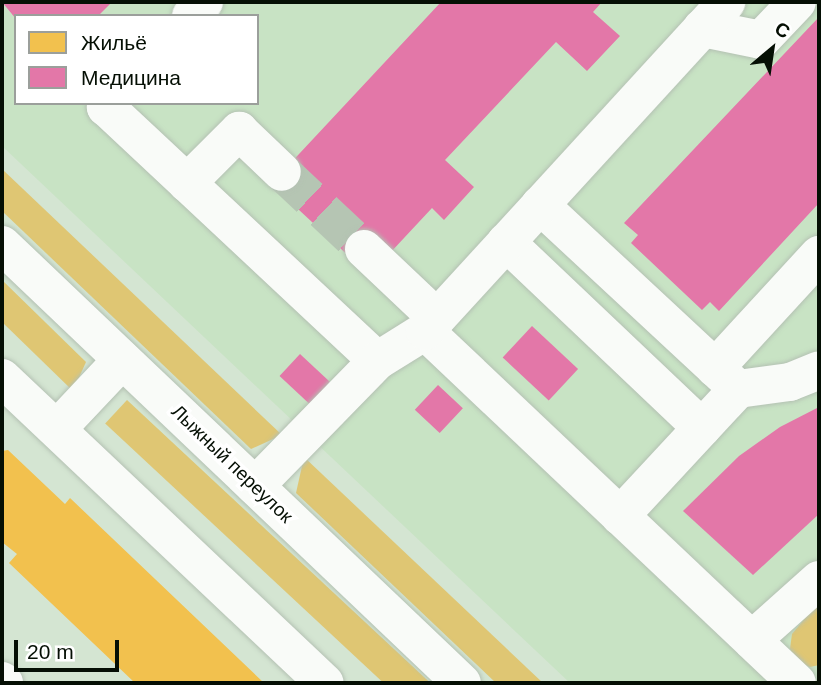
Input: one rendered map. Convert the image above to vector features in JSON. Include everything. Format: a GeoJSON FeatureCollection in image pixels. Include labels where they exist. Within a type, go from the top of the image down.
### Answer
{"type":"FeatureCollection","features":[{"type":"Feature","properties":{"kind":"street"},"geometry":{"type":"LineString","coordinates":[[255,486],[377,361],[431,325],[714,15],[761,40],[797,2]]}},
{"type":"Feature","properties":{"kind":"street"},"geometry":{"type":"LineString","coordinates":[[108,105],[106,107],[377,361]]}},
{"type":"Feature","properties":{"kind":"street"},"geometry":{"type":"LineString","coordinates":[[187,183],[239,131],[282,172]]}},
{"type":"Feature","properties":{"kind":"street"},"geometry":{"type":"LineString","coordinates":[[540,205],[727,379],[790,382],[819,370]]}},
{"type":"Feature","properties":{"kind":"street"},"geometry":{"type":"LineString","coordinates":[[506,242],[702,428]]}},
{"type":"Feature","properties":{"kind":"street","name":"Лыжный переулок"},"geometry":{"type":"LineString","coordinates":[[2,245],[462,683]]}},
{"type":"Feature","properties":{"kind":"street"},"geometry":{"type":"LineString","coordinates":[[363,249],[431,325],[620,516],[797,683]]}},
{"type":"Feature","properties":{"kind":"street"},"geometry":{"type":"LineString","coordinates":[[620,516],[702,428],[727,379],[819,255]]}},
{"type":"Feature","properties":{"kind":"street"},"geometry":{"type":"LineString","coordinates":[[57,429],[122,360]]}},
{"type":"Feature","properties":{"kind":"street"},"geometry":{"type":"LineString","coordinates":[[2,378],[325,683]]}},
{"type":"Feature","properties":{"kind":"street"},"geometry":{"type":"LineString","coordinates":[[752,640],[819,580]]}},
{"type":"Feature","properties":{"kind":"shaded area"},"geometry":{"type":"Polygon","coordinates":[[[2,2],[819,2],[819,683],[570,683],[2,146],[2,2]]]}},
{"type":"Feature","properties":{"kind":"shaded area"},"geometry":{"type":"Polygon","coordinates":[[[2,169],[282,435],[251,449],[2,211],[2,169]]]}},
{"type":"Feature","properties":{"kind":"shaded area"},"geometry":{"type":"Polygon","coordinates":[[[2,280],[86,362],[73,391],[2,322],[2,280]]]}},
{"type":"Feature","properties":{"kind":"shaded area"},"geometry":{"type":"Polygon","coordinates":[[[127,400],[428,681],[384,683],[105,423],[127,400]]]}},
{"type":"Feature","properties":{"kind":"shaded area"},"geometry":{"type":"Polygon","coordinates":[[[304,457],[543,683],[496,683],[296,493],[304,457]]]}},
{"type":"Feature","properties":{"kind":"shaded area"},"geometry":{"type":"Polygon","coordinates":[[[819,601],[819,665],[810,667],[796,661],[790,649],[792,634],[819,601]]]}},
{"type":"Feature","properties":{"kind":"building: Жильё"},"geometry":{"type":"Polygon","coordinates":[[[8,450],[65,504],[70,498],[264,683],[135,683],[9,563],[17,554],[2,542],[2,451],[8,450]]]}},
{"type":"Feature","properties":{"kind":"building: Медицина"},"geometry":{"type":"Polygon","coordinates":[[[2,2],[112,2],[100,14],[14,14],[14,17],[2,2]]]}},
{"type":"Feature","properties":{"kind":"building: Медицина"},"geometry":{"type":"Polygon","coordinates":[[[441,2],[602,2],[593,12],[620,36],[587,71],[556,42],[445,160],[474,187],[444,220],[432,208],[390,253],[353,260],[271,184],[441,2]]]}},
{"type":"Feature","properties":{"kind":"building: Медицина"},"geometry":{"type":"Polygon","coordinates":[[[819,17],[819,203],[719,311],[710,302],[702,310],[631,243],[638,235],[624,223],[819,17]]]}},
{"type":"Feature","properties":{"kind":"building: Медицина"},"geometry":{"type":"Polygon","coordinates":[[[532,326],[578,369],[549,400],[503,357],[532,326]]]}},
{"type":"Feature","properties":{"kind":"building: Медицина"},"geometry":{"type":"Polygon","coordinates":[[[300,354],[332,384],[312,406],[280,376],[300,354]]]}},
{"type":"Feature","properties":{"kind":"building: Медицина"},"geometry":{"type":"Polygon","coordinates":[[[438,385],[463,408],[440,433],[415,410],[438,385]]]}},
{"type":"Feature","properties":{"kind":"building: Медицина"},"geometry":{"type":"Polygon","coordinates":[[[819,407],[819,514],[753,575],[683,511],[739,456],[780,427],[819,407]]]}},
{"type":"Feature","properties":{"kind":"tunnel"},"geometry":{"type":"LineString","coordinates":[[282,172],[364,249]]}}]}
